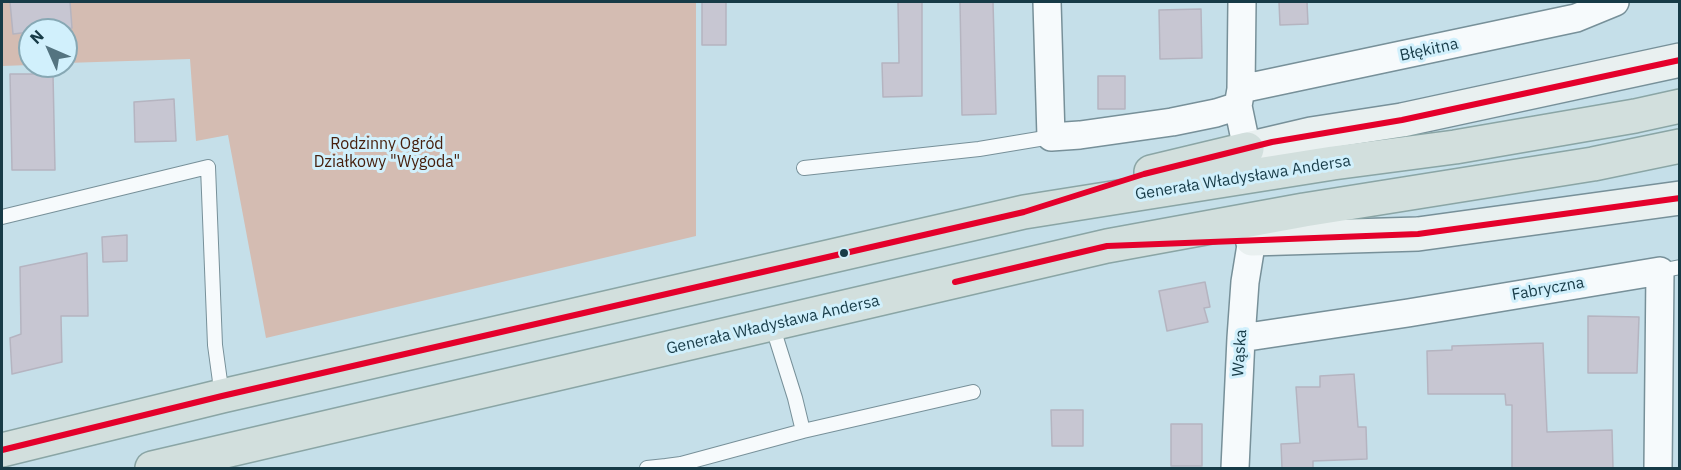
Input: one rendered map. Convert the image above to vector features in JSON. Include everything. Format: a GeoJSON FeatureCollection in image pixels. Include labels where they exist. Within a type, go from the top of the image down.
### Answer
{"type":"FeatureCollection","features":[{"type":"Feature","properties":{"kind":"highway","name":"Generała Władysława Andersa"},"geometry":{"type":"LineString","coordinates":[[2,450],[222,396],[1024,212],[1322,165],[1455,147],[1680,106]]}},
{"type":"Feature","properties":{"kind":"highway","name":"Generała Władysława Andersa"},"geometry":{"type":"LineString","coordinates":[[152,468],[1107,246],[1304,210],[1593,164],[1680,146]]}},
{"type":"Feature","properties":{"kind":"highway"},"geometry":{"type":"LineString","coordinates":[[1024,212],[1144,174],[1247,149]]}},
{"type":"Feature","properties":{"kind":"highway"},"geometry":{"type":"LineString","coordinates":[[1107,246],[1252,239]]}},
{"type":"Feature","properties":{"kind":"main road"},"geometry":{"type":"LineString","coordinates":[[1247,149],[1311,134],[1402,120],[1680,60]]}},
{"type":"Feature","properties":{"kind":"main road"},"geometry":{"type":"LineString","coordinates":[[1252,239],[1418,234],[1680,198]]}},
{"type":"Feature","properties":{"kind":"street"},"geometry":{"type":"LineString","coordinates":[[1047,2],[1052,137]]}},
{"type":"Feature","properties":{"kind":"street"},"geometry":{"type":"LineString","coordinates":[[1242,2],[1240,98],[1247,149]]}},
{"type":"Feature","properties":{"kind":"street","name":"Błękitna"},"geometry":{"type":"LineString","coordinates":[[1052,137],[1172,122],[1216,113],[1240,98],[1576,18],[1615,2]]}},
{"type":"Feature","properties":{"kind":"street","name":"Wąska"},"geometry":{"type":"LineString","coordinates":[[1235,468],[1245,282],[1252,239]]}},
{"type":"Feature","properties":{"kind":"street","name":"Fabryczna"},"geometry":{"type":"LineString","coordinates":[[1241,338],[1670,269],[1658,468]]}},
{"type":"Feature","properties":{"kind":"lane"},"geometry":{"type":"LineString","coordinates":[[804,168],[979,149],[1052,137]]}},
{"type":"Feature","properties":{"kind":"lane"},"geometry":{"type":"LineString","coordinates":[[2,217],[208,167],[215,345],[222,396]]}},
{"type":"Feature","properties":{"kind":"lane"},"geometry":{"type":"LineString","coordinates":[[772,325],[803,431]]}},
{"type":"Feature","properties":{"kind":"lane"},"geometry":{"type":"LineString","coordinates":[[648,468],[681,464],[803,431],[973,392]]}},
{"type":"Feature","properties":{"kind":"green space","name":"Rodzinny Ogród Działkowy \"Wygoda\""},"geometry":{"type":"Polygon","coordinates":[[[2,2],[696,2],[696,236],[266,338],[228,135],[196,141],[190,59],[78,63],[78,18],[18,18],[18,65],[2,66],[2,2]]]}},
{"type":"Feature","properties":{"kind":"building"},"geometry":{"type":"Polygon","coordinates":[[[10,2],[70,2],[71,18],[18,18],[18,33],[13,34],[10,2]]]}},
{"type":"Feature","properties":{"kind":"building"},"geometry":{"type":"Polygon","coordinates":[[[702,2],[726,2],[726,45],[702,45],[702,2]]]}},
{"type":"Feature","properties":{"kind":"building"},"geometry":{"type":"Polygon","coordinates":[[[898,2],[922,2],[922,96],[883,97],[882,63],[899,63],[898,2]]]}},
{"type":"Feature","properties":{"kind":"building"},"geometry":{"type":"Polygon","coordinates":[[[960,2],[993,2],[996,114],[962,115],[960,2]]]}},
{"type":"Feature","properties":{"kind":"building"},"geometry":{"type":"Polygon","coordinates":[[[1279,2],[1307,2],[1308,24],[1280,25],[1279,2]]]}},
{"type":"Feature","properties":{"kind":"building"},"geometry":{"type":"Polygon","coordinates":[[[1201,9],[1202,58],[1160,59],[1159,10],[1201,9]]]}},
{"type":"Feature","properties":{"kind":"building"},"geometry":{"type":"Polygon","coordinates":[[[10,74],[18,74],[18,78],[53,78],[55,170],[12,170],[10,74]]]}},
{"type":"Feature","properties":{"kind":"building"},"geometry":{"type":"Polygon","coordinates":[[[1098,76],[1125,76],[1125,109],[1098,109],[1098,76]]]}},
{"type":"Feature","properties":{"kind":"building"},"geometry":{"type":"Polygon","coordinates":[[[174,99],[176,141],[135,142],[134,102],[174,99]]]}},
{"type":"Feature","properties":{"kind":"building"},"geometry":{"type":"Polygon","coordinates":[[[127,235],[127,261],[103,262],[102,237],[127,235]]]}},
{"type":"Feature","properties":{"kind":"building"},"geometry":{"type":"Polygon","coordinates":[[[87,253],[88,316],[61,316],[62,362],[12,374],[10,338],[21,334],[20,267],[87,253]]]}},
{"type":"Feature","properties":{"kind":"building"},"geometry":{"type":"Polygon","coordinates":[[[1205,282],[1210,307],[1204,308],[1208,322],[1167,331],[1159,291],[1205,282]]]}},
{"type":"Feature","properties":{"kind":"building"},"geometry":{"type":"Polygon","coordinates":[[[1588,316],[1639,317],[1637,373],[1588,373],[1588,316]]]}},
{"type":"Feature","properties":{"kind":"building"},"geometry":{"type":"Polygon","coordinates":[[[1543,343],[1547,432],[1612,430],[1613,468],[1512,468],[1512,405],[1506,405],[1505,394],[1428,394],[1427,351],[1452,350],[1452,346],[1543,343]]]}},
{"type":"Feature","properties":{"kind":"building"},"geometry":{"type":"Polygon","coordinates":[[[1354,374],[1358,427],[1366,427],[1367,459],[1313,461],[1313,468],[1282,468],[1281,444],[1300,443],[1296,387],[1320,387],[1320,376],[1354,374]]]}},
{"type":"Feature","properties":{"kind":"building"},"geometry":{"type":"Polygon","coordinates":[[[1051,410],[1083,410],[1083,446],[1052,446],[1051,410]]]}},
{"type":"Feature","properties":{"kind":"building"},"geometry":{"type":"Polygon","coordinates":[[[1171,424],[1202,424],[1202,466],[1171,466],[1171,424]]]}},
{"type":"Feature","properties":{"kind":"transit line"},"geometry":{"type":"LineString","coordinates":[[2,450],[222,396],[1024,212],[1144,174],[1272,142],[1402,120],[1680,60]]}},
{"type":"Feature","properties":{"kind":"transit line"},"geometry":{"type":"LineString","coordinates":[[955,282],[1107,246],[1418,234],[1680,198]]}}]}
